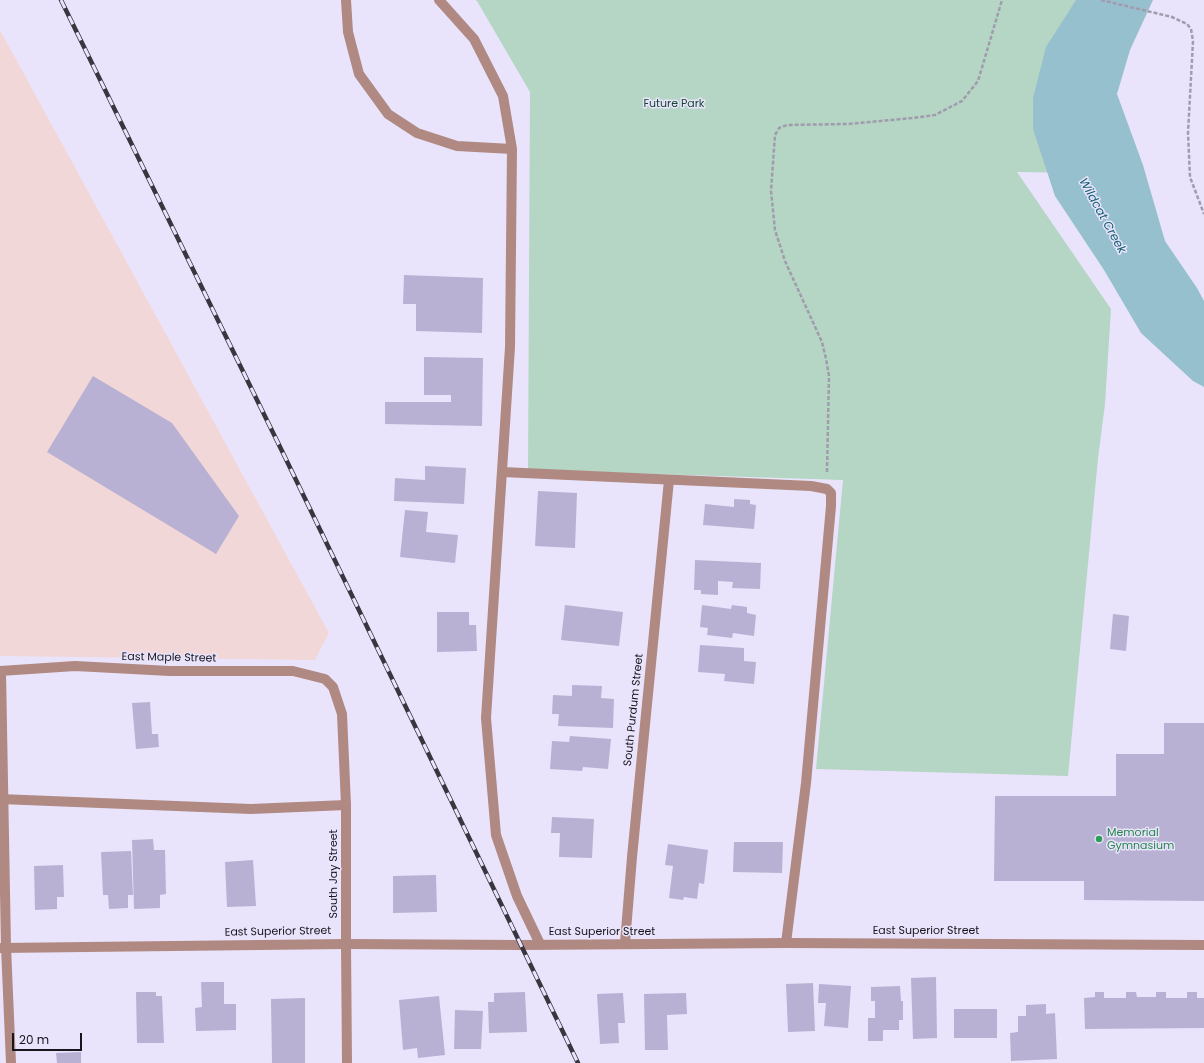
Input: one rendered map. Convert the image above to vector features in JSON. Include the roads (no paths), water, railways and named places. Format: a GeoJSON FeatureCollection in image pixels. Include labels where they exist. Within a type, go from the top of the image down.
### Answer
{"type":"FeatureCollection","features":[{"type":"Feature","properties":{"kind":"street"},"geometry":{"type":"LineString","coordinates":[[346,0],[348,32],[359,74],[388,114],[417,133],[457,146],[512,149]]}},
{"type":"Feature","properties":{"kind":"street"},"geometry":{"type":"LineString","coordinates":[[439,0],[474,39],[503,96],[512,149],[510,347],[486,718],[496,835],[517,896],[540,944]]}},
{"type":"Feature","properties":{"kind":"street"},"geometry":{"type":"LineString","coordinates":[[502,472],[811,486],[827,489],[831,493],[806,783],[786,943]]}},
{"type":"Feature","properties":{"kind":"street","name":"South Purdum Street"},"geometry":{"type":"LineString","coordinates":[[625,943],[632,849],[669,480]]}},
{"type":"Feature","properties":{"kind":"street","name":"East Maple Street"},"geometry":{"type":"LineString","coordinates":[[1,671],[75,666],[170,671],[293,671],[325,679],[333,687]]}},
{"type":"Feature","properties":{"kind":"street"},"geometry":{"type":"LineString","coordinates":[[1,671],[3,947],[10,1063]]}},
{"type":"Feature","properties":{"kind":"street","name":"South Jay Street"},"geometry":{"type":"LineString","coordinates":[[333,687],[342,714],[346,805],[347,1063]]}},
{"type":"Feature","properties":{"kind":"street"},"geometry":{"type":"LineString","coordinates":[[2,799],[251,809],[346,805]]}},
{"type":"Feature","properties":{"kind":"street","name":"East Superior Street"},"geometry":{"type":"LineString","coordinates":[[3,947],[625,943],[1204,945]]}},
{"type":"Feature","properties":{"kind":"water","name":"Wildcat Creek"},"geometry":{"type":"Polygon","coordinates":[[[1076,0],[1153,0],[1130,50],[1117,94],[1143,165],[1165,241],[1197,288],[1204,301],[1204,387],[1193,381],[1141,333],[1104,270],[1055,196],[1033,129],[1033,98],[1046,47],[1076,0]]]}},
{"type":"Feature","properties":{"kind":"railway"},"geometry":{"type":"LineString","coordinates":[[61,0],[282,451],[578,1063]]}},
{"type":"Feature","properties":{"kind":"place","name":"Memorial Gymnasium"},"geometry":{"type":"Point","coordinates":[1099,839]}},
{"type":"Feature","properties":{"kind":"park label","name":"Future Park"},"geometry":{"type":"Point","coordinates":[674,104]}}]}
